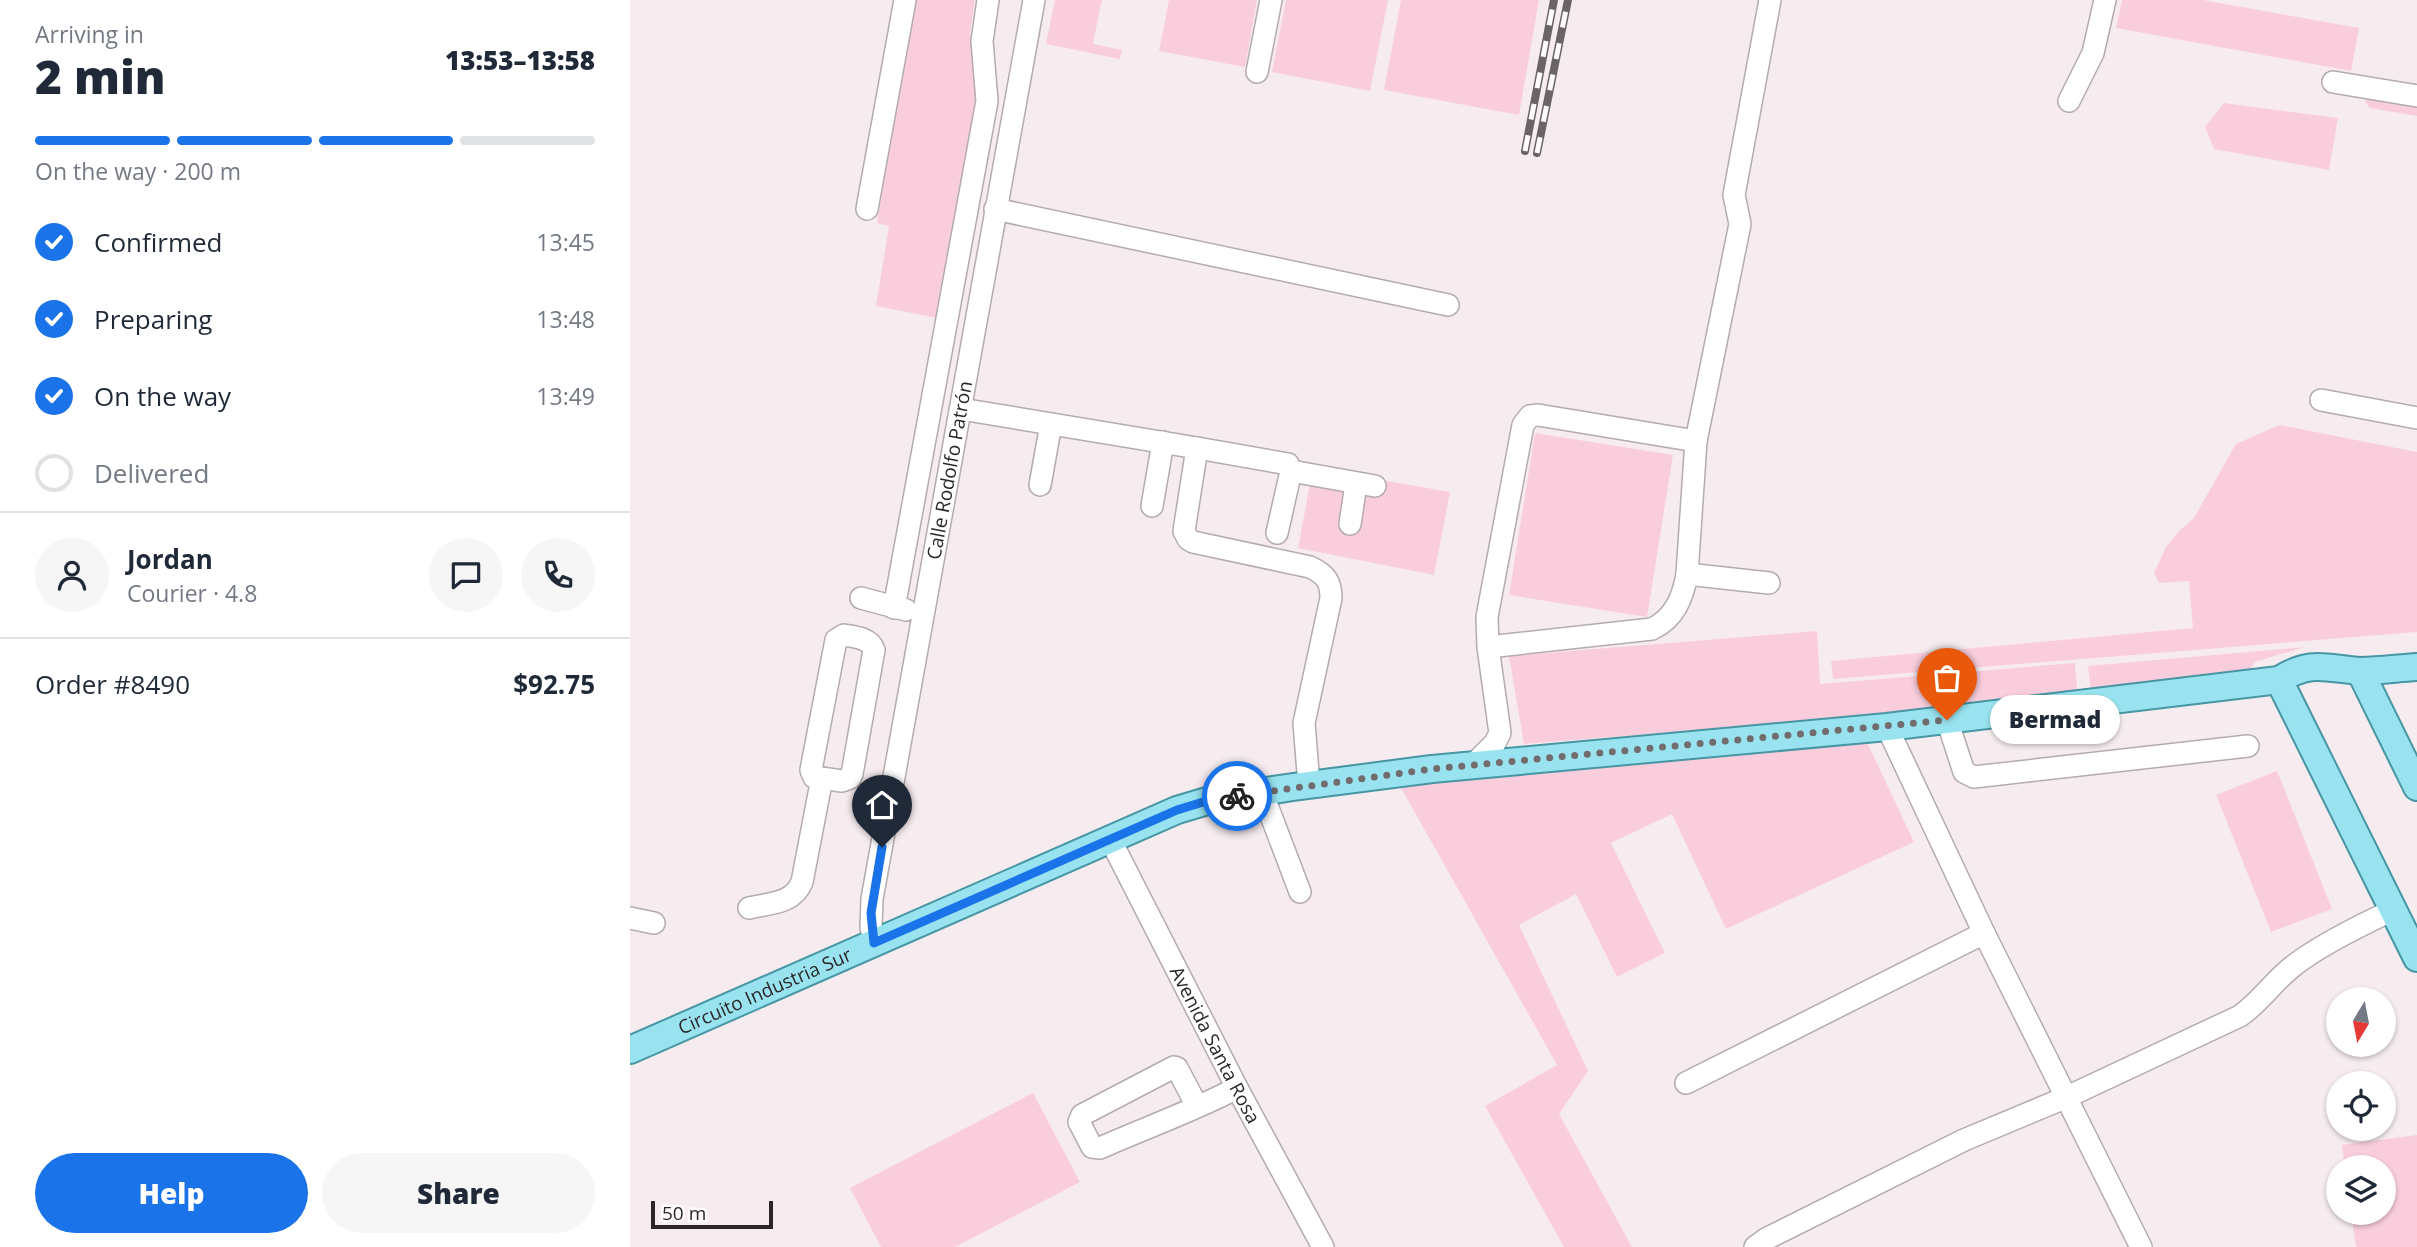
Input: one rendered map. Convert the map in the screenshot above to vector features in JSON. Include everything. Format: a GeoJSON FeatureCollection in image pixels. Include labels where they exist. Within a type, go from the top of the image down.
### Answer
{"type":"FeatureCollection","features":[{"type":"Feature","properties":{"kind":"main road","name":"Circuito Industria Sur"},"geometry":{"type":"LineString","coordinates":[[630,1051],[1177,810],[1213,799],[1473,765],[1887,727],[2279,680],[2294,671],[2316,666],[2360,671],[2417,667]]}},
{"type":"Feature","properties":{"kind":"main road"},"geometry":{"type":"LineString","coordinates":[[2360,671],[2417,787]]}},
{"type":"Feature","properties":{"kind":"main road"},"geometry":{"type":"LineString","coordinates":[[2279,680],[2417,958]]}},
{"type":"Feature","properties":{"kind":"street"},"geometry":{"type":"LineString","coordinates":[[867,209],[905,0]]}},
{"type":"Feature","properties":{"kind":"street"},"geometry":{"type":"LineString","coordinates":[[894,608],[987,101],[982,41],[988,0]]}},
{"type":"Feature","properties":{"kind":"street","name":"Calle Rodolfo Patrón"},"geometry":{"type":"LineString","coordinates":[[874,943],[871,927],[872,899],[1034,0]]}},
{"type":"Feature","properties":{"kind":"street"},"geometry":{"type":"LineString","coordinates":[[1257,72],[1271,0]]}},
{"type":"Feature","properties":{"kind":"street"},"geometry":{"type":"LineString","coordinates":[[1488,647],[1652,629],[1666,621],[1683,596],[1688,574],[1696,441],[1740,223],[1734,195],[1770,0]]}},
{"type":"Feature","properties":{"kind":"street"},"geometry":{"type":"LineString","coordinates":[[2068,101],[2092,53],[2105,0]]}},
{"type":"Feature","properties":{"kind":"street"},"geometry":{"type":"LineString","coordinates":[[2333,82],[2417,96]]}},
{"type":"Feature","properties":{"kind":"street"},"geometry":{"type":"LineString","coordinates":[[995,209],[1448,305]]}},
{"type":"Feature","properties":{"kind":"street"},"geometry":{"type":"LineString","coordinates":[[2321,400],[2417,418]]}},
{"type":"Feature","properties":{"kind":"street"},"geometry":{"type":"LineString","coordinates":[[961,408],[1286,463],[1291,471],[1277,533]]}},
{"type":"Feature","properties":{"kind":"street"},"geometry":{"type":"LineString","coordinates":[[1473,765],[1495,743],[1500,733],[1488,647],[1487,617],[1523,425],[1530,416],[1538,415],[1696,441]]}},
{"type":"Feature","properties":{"kind":"street"},"geometry":{"type":"LineString","coordinates":[[1040,485],[1051,424]]}},
{"type":"Feature","properties":{"kind":"street"},"geometry":{"type":"LineString","coordinates":[[1152,506],[1163,442]]}},
{"type":"Feature","properties":{"kind":"street"},"geometry":{"type":"LineString","coordinates":[[1197,448],[1184,531],[1188,539],[1310,566],[1328,579],[1331,588],[1304,723],[1309,785]]}},
{"type":"Feature","properties":{"kind":"street"},"geometry":{"type":"LineString","coordinates":[[1291,471],[1365,485],[1350,524]]}},
{"type":"Feature","properties":{"kind":"street"},"geometry":{"type":"LineString","coordinates":[[1688,574],[1769,583]]}},
{"type":"Feature","properties":{"kind":"street"},"geometry":{"type":"LineString","coordinates":[[861,598],[894,608],[925,613]]}},
{"type":"Feature","properties":{"kind":"street"},"geometry":{"type":"LineString","coordinates":[[839,637],[867,640],[874,650],[852,774],[842,782],[822,778],[812,775],[811,770],[835,645],[839,637]]}},
{"type":"Feature","properties":{"kind":"street"},"geometry":{"type":"LineString","coordinates":[[1947,720],[1964,772],[1974,777],[2248,746]]}},
{"type":"Feature","properties":{"kind":"street"},"geometry":{"type":"LineString","coordinates":[[1887,727],[1984,933],[2141,1247]]}},
{"type":"Feature","properties":{"kind":"street"},"geometry":{"type":"LineString","coordinates":[[749,908],[789,900],[798,892],[822,778]]}},
{"type":"Feature","properties":{"kind":"street"},"geometry":{"type":"LineString","coordinates":[[1262,792],[1300,892]]}},
{"type":"Feature","properties":{"kind":"street","name":"Avenida Santa Rosa"},"geometry":{"type":"LineString","coordinates":[[1110,839],[1237,1088],[1323,1247]]}},
{"type":"Feature","properties":{"kind":"street"},"geometry":{"type":"LineString","coordinates":[[1755,1247],[1766,1239],[1964,1140],[2067,1097],[2240,1016],[2255,1005],[2294,965],[2366,922],[2393,910]]}},
{"type":"Feature","properties":{"kind":"street"},"geometry":{"type":"LineString","coordinates":[[630,918],[654,923]]}},
{"type":"Feature","properties":{"kind":"street"},"geometry":{"type":"LineString","coordinates":[[1686,1083],[1984,933]]}},
{"type":"Feature","properties":{"kind":"street"},"geometry":{"type":"LineString","coordinates":[[1197,1106],[1174,1067],[1082,1115],[1079,1122],[1092,1147],[1100,1148],[1197,1106],[1237,1088]]}},
{"type":"Feature","properties":{"kind":"shaded area"},"geometry":{"type":"Polygon","coordinates":[[[914,0],[975,0],[970,33],[980,86],[937,318],[876,306],[889,226],[877,223],[914,0]]]}},
{"type":"Feature","properties":{"kind":"shaded area"},"geometry":{"type":"Polygon","coordinates":[[[1055,0],[1103,0],[1093,44],[1122,50],[1120,59],[1046,44],[1055,0]]]}},
{"type":"Feature","properties":{"kind":"shaded area"},"geometry":{"type":"Polygon","coordinates":[[[1169,0],[1257,0],[1245,67],[1159,51],[1169,0]]]}},
{"type":"Feature","properties":{"kind":"shaded area"},"geometry":{"type":"Polygon","coordinates":[[[1286,0],[1388,0],[1370,91],[1272,72],[1286,0]]]}},
{"type":"Feature","properties":{"kind":"shaded area"},"geometry":{"type":"Polygon","coordinates":[[[1401,0],[1539,0],[1519,115],[1384,90],[1401,0]]]}},
{"type":"Feature","properties":{"kind":"shaded area"},"geometry":{"type":"Polygon","coordinates":[[[2122,0],[2203,0],[2359,28],[2351,71],[2116,28],[2122,0]]]}},
{"type":"Feature","properties":{"kind":"shaded area"},"geometry":{"type":"Polygon","coordinates":[[[2368,95],[2417,101],[2417,116],[2370,108],[2365,102],[2368,95]]]}},
{"type":"Feature","properties":{"kind":"shaded area"},"geometry":{"type":"Polygon","coordinates":[[[2224,103],[2338,118],[2329,170],[2214,149],[2205,127],[2224,103]]]}},
{"type":"Feature","properties":{"kind":"shaded area"},"geometry":{"type":"Polygon","coordinates":[[[2279,425],[2417,452],[2417,632],[1833,679],[1831,661],[2193,628],[2189,581],[2159,583],[2154,573],[2166,547],[2194,518],[2236,444],[2279,425]]]}},
{"type":"Feature","properties":{"kind":"shaded area"},"geometry":{"type":"Polygon","coordinates":[[[1535,433],[1673,455],[1647,617],[1509,595],[1535,433]]]}},
{"type":"Feature","properties":{"kind":"shaded area"},"geometry":{"type":"Polygon","coordinates":[[[1313,468],[1450,492],[1434,575],[1298,548],[1313,468]]]}},
{"type":"Feature","properties":{"kind":"shaded area"},"geometry":{"type":"Polygon","coordinates":[[[1817,631],[1820,684],[2075,663],[2078,699],[1524,744],[1509,656],[1817,631]]]}},
{"type":"Feature","properties":{"kind":"shaded area"},"geometry":{"type":"Polygon","coordinates":[[[2305,647],[2255,662],[2246,677],[2091,692],[2088,666],[2305,647]]]}},
{"type":"Feature","properties":{"kind":"shaded area"},"geometry":{"type":"Polygon","coordinates":[[[1867,742],[1914,842],[1726,929],[1672,814],[1611,843],[1665,953],[1617,977],[1576,894],[1519,925],[1588,1071],[1559,1114],[1632,1247],[1564,1247],[1485,1106],[1557,1065],[1400,786],[1867,742]]]}},
{"type":"Feature","properties":{"kind":"shaded area"},"geometry":{"type":"Polygon","coordinates":[[[2277,771],[2332,909],[2271,932],[2216,795],[2277,771]]]}},
{"type":"Feature","properties":{"kind":"shaded area"},"geometry":{"type":"Polygon","coordinates":[[[1033,1093],[1080,1182],[955,1247],[881,1247],[850,1188],[1033,1093]]]}},
{"type":"Feature","properties":{"kind":"shaded area"},"geometry":{"type":"Polygon","coordinates":[[[2417,1135],[2417,1247],[2356,1247],[2353,1225],[2396,1225],[2396,1155],[2343,1155],[2342,1145],[2396,1141],[2396,1138],[2417,1135]]]}},
{"type":"Feature","properties":{"kind":"railway"},"geometry":{"type":"LineString","coordinates":[[1525,151],[1554,0]]}},
{"type":"Feature","properties":{"kind":"railway"},"geometry":{"type":"LineString","coordinates":[[1537,153],[1568,0]]}},
{"type":"Feature","properties":{"kind":"way so far"},"geometry":{"type":"LineString","coordinates":[[1237,796],[1432,769],[1947,720]]}},
{"type":"Feature","properties":{"kind":"place","name":"Bermad"},"geometry":{"type":"Point","coordinates":[1947,720]}},
{"type":"Feature","properties":{"kind":"route"},"geometry":{"type":"LineString","coordinates":[[882,847],[872,899],[871,927],[874,943],[1177,810],[1213,799],[1237,796]]}}]}
